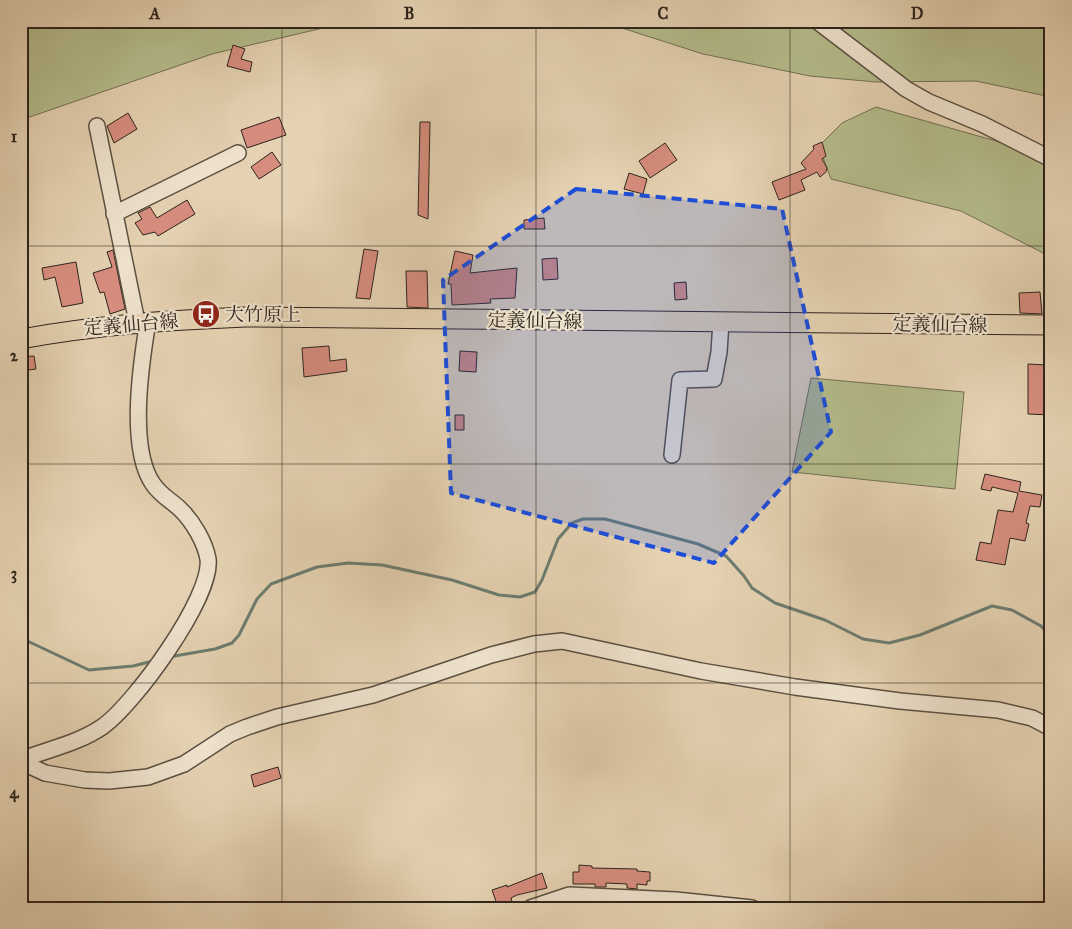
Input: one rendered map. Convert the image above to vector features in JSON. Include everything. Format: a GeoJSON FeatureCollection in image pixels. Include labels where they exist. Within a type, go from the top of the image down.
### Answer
{"type":"FeatureCollection","features":[{"type":"Feature","properties":{"kind":"main road","name":"定義仙台線"},"geometry":{"type":"LineString","coordinates":[[21,339],[78,328],[142,322],[246,317],[1051,325]]}},
{"type":"Feature","properties":{"kind":"street"},"geometry":{"type":"LineString","coordinates":[[817,21],[877,69],[906,89],[930,102],[982,124],[1051,159]]}},
{"type":"Feature","properties":{"kind":"street"},"geometry":{"type":"LineString","coordinates":[[22,759],[86,737],[103,727],[136,695],[167,651],[204,587],[208,574],[208,559],[194,527],[180,509],[163,497],[152,483],[143,461],[139,372],[142,322],[114,214],[97,126]]}},
{"type":"Feature","properties":{"kind":"street"},"geometry":{"type":"LineString","coordinates":[[114,214],[238,153]]}},
{"type":"Feature","properties":{"kind":"street"},"geometry":{"type":"LineString","coordinates":[[672,455],[680,380],[714,379],[719,352],[721,322]]}},
{"type":"Feature","properties":{"kind":"street"},"geometry":{"type":"LineString","coordinates":[[22,759],[32,767],[46,773],[85,780],[109,781],[148,777],[184,764],[230,734],[277,717],[373,695],[491,655],[534,644],[562,641],[701,670],[795,687],[900,701],[998,710],[1032,718],[1051,728]]}},
{"type":"Feature","properties":{"kind":"street"},"geometry":{"type":"LineString","coordinates":[[530,908],[569,894],[676,904],[752,908]]}},
{"type":"Feature","properties":{"kind":"highlighted area"},"geometry":{"type":"Polygon","coordinates":[[[576,189],[782,209],[831,432],[714,563],[451,493],[443,280],[576,189]]]}},
{"type":"Feature","properties":{"kind":"green space"},"geometry":{"type":"Polygon","coordinates":[[[21,21],[353,21],[212,54],[21,120],[21,21]]]}},
{"type":"Feature","properties":{"kind":"green space"},"geometry":{"type":"Polygon","coordinates":[[[600,21],[1051,21],[1051,97],[976,81],[876,82],[810,76],[703,54],[600,21]]]}},
{"type":"Feature","properties":{"kind":"green space"},"geometry":{"type":"Polygon","coordinates":[[[876,107],[1010,145],[1051,166],[1051,257],[961,211],[831,179],[819,146],[842,123],[876,107]]]}},
{"type":"Feature","properties":{"kind":"green space"},"geometry":{"type":"Polygon","coordinates":[[[811,378],[964,392],[955,489],[792,472],[811,378]]]}},
{"type":"Feature","properties":{"kind":"building"},"geometry":{"type":"Polygon","coordinates":[[[233,45],[245,49],[241,59],[252,62],[250,72],[227,66],[233,45]]]}},
{"type":"Feature","properties":{"kind":"building"},"geometry":{"type":"Polygon","coordinates":[[[128,113],[137,129],[114,143],[107,126],[128,113]]]}},
{"type":"Feature","properties":{"kind":"building"},"geometry":{"type":"Polygon","coordinates":[[[279,117],[286,135],[247,148],[241,130],[279,117]]]}},
{"type":"Feature","properties":{"kind":"building"},"geometry":{"type":"Polygon","coordinates":[[[420,122],[430,122],[428,219],[418,215],[420,122]]]}},
{"type":"Feature","properties":{"kind":"building"},"geometry":{"type":"Polygon","coordinates":[[[822,142],[826,156],[822,159],[827,168],[826,172],[820,177],[817,172],[801,180],[805,190],[779,200],[772,182],[806,169],[801,163],[814,149],[813,146],[822,142]]]}},
{"type":"Feature","properties":{"kind":"building"},"geometry":{"type":"Polygon","coordinates":[[[665,143],[677,160],[650,178],[639,161],[665,143]]]}},
{"type":"Feature","properties":{"kind":"building"},"geometry":{"type":"Polygon","coordinates":[[[272,152],[281,165],[259,179],[251,167],[272,152]]]}},
{"type":"Feature","properties":{"kind":"building"},"geometry":{"type":"Polygon","coordinates":[[[629,173],[647,179],[643,194],[624,189],[629,173]]]}},
{"type":"Feature","properties":{"kind":"building"},"geometry":{"type":"Polygon","coordinates":[[[187,200],[195,214],[158,236],[155,232],[143,235],[135,223],[142,219],[138,213],[150,207],[157,218],[187,200]]]}},
{"type":"Feature","properties":{"kind":"building"},"geometry":{"type":"Polygon","coordinates":[[[544,218],[545,229],[524,229],[524,220],[544,218]]]}},
{"type":"Feature","properties":{"kind":"building"},"geometry":{"type":"Polygon","coordinates":[[[364,249],[378,251],[370,299],[356,298],[364,249]]]}},
{"type":"Feature","properties":{"kind":"building"},"geometry":{"type":"Polygon","coordinates":[[[113,250],[125,309],[110,314],[104,292],[100,293],[93,273],[112,267],[107,252],[113,250]]]}},
{"type":"Feature","properties":{"kind":"building"},"geometry":{"type":"Polygon","coordinates":[[[455,251],[473,255],[470,273],[517,268],[515,298],[490,299],[491,303],[452,305],[451,284],[448,284],[455,251]]]}},
{"type":"Feature","properties":{"kind":"building"},"geometry":{"type":"Polygon","coordinates":[[[557,258],[558,279],[543,280],[542,259],[557,258]]]}},
{"type":"Feature","properties":{"kind":"building"},"geometry":{"type":"Polygon","coordinates":[[[76,262],[83,303],[62,307],[55,277],[44,280],[42,268],[76,262]]]}},
{"type":"Feature","properties":{"kind":"building"},"geometry":{"type":"Polygon","coordinates":[[[406,271],[427,271],[428,308],[407,307],[406,271]]]}},
{"type":"Feature","properties":{"kind":"building"},"geometry":{"type":"Polygon","coordinates":[[[686,282],[687,299],[675,300],[674,283],[686,282]]]}},
{"type":"Feature","properties":{"kind":"building"},"geometry":{"type":"Polygon","coordinates":[[[1040,292],[1042,314],[1020,313],[1019,293],[1040,292]]]}},
{"type":"Feature","properties":{"kind":"building"},"geometry":{"type":"Polygon","coordinates":[[[329,346],[330,361],[346,359],[347,371],[304,377],[302,348],[329,346]]]}},
{"type":"Feature","properties":{"kind":"building"},"geometry":{"type":"Polygon","coordinates":[[[460,351],[477,352],[476,372],[459,371],[460,351]]]}},
{"type":"Feature","properties":{"kind":"building"},"geometry":{"type":"Polygon","coordinates":[[[34,356],[36,369],[21,371],[21,357],[34,356]]]}},
{"type":"Feature","properties":{"kind":"building"},"geometry":{"type":"Polygon","coordinates":[[[1028,364],[1047,365],[1045,399],[1051,399],[1051,415],[1028,414],[1028,364]]]}},
{"type":"Feature","properties":{"kind":"building"},"geometry":{"type":"Polygon","coordinates":[[[455,415],[464,415],[464,430],[455,430],[455,415]]]}},
{"type":"Feature","properties":{"kind":"building"},"geometry":{"type":"Polygon","coordinates":[[[985,474],[1021,482],[1019,491],[1042,495],[1040,507],[1030,506],[1026,523],[1029,524],[1025,541],[1010,538],[1005,565],[976,560],[980,542],[991,544],[998,510],[1013,512],[1018,493],[992,487],[991,491],[981,489],[985,474]]]}},
{"type":"Feature","properties":{"kind":"building"},"geometry":{"type":"Polygon","coordinates":[[[278,767],[281,778],[254,787],[251,775],[278,767]]]}},
{"type":"Feature","properties":{"kind":"building"},"geometry":{"type":"Polygon","coordinates":[[[579,865],[592,866],[592,868],[637,869],[637,871],[650,872],[650,881],[647,881],[647,885],[637,884],[637,889],[627,888],[627,884],[606,883],[606,887],[595,887],[595,884],[573,884],[573,872],[579,872],[579,865]]]}},
{"type":"Feature","properties":{"kind":"building"},"geometry":{"type":"Polygon","coordinates":[[[542,873],[547,888],[517,895],[511,898],[512,902],[498,907],[492,890],[507,885],[507,887],[542,873]]]}},
{"type":"Feature","properties":{"kind":"waterway"},"geometry":{"type":"LineString","coordinates":[[169,657],[215,649],[232,643],[239,635],[257,599],[271,584],[317,567],[348,563],[382,565],[452,580],[499,595],[520,597],[535,592],[542,580],[558,539],[572,523],[583,519],[605,519],[698,544],[726,556],[752,588],[775,603],[825,620],[863,639],[889,643],[920,635],[992,606],[1012,610],[1041,626],[1051,637]]}},
{"type":"Feature","properties":{"kind":"waterway"},"geometry":{"type":"LineString","coordinates":[[21,638],[89,670],[133,666],[153,661]]}},
{"type":"Feature","properties":{"kind":"place","name":"大竹原上"},"geometry":{"type":"Point","coordinates":[206,314]}}]}
